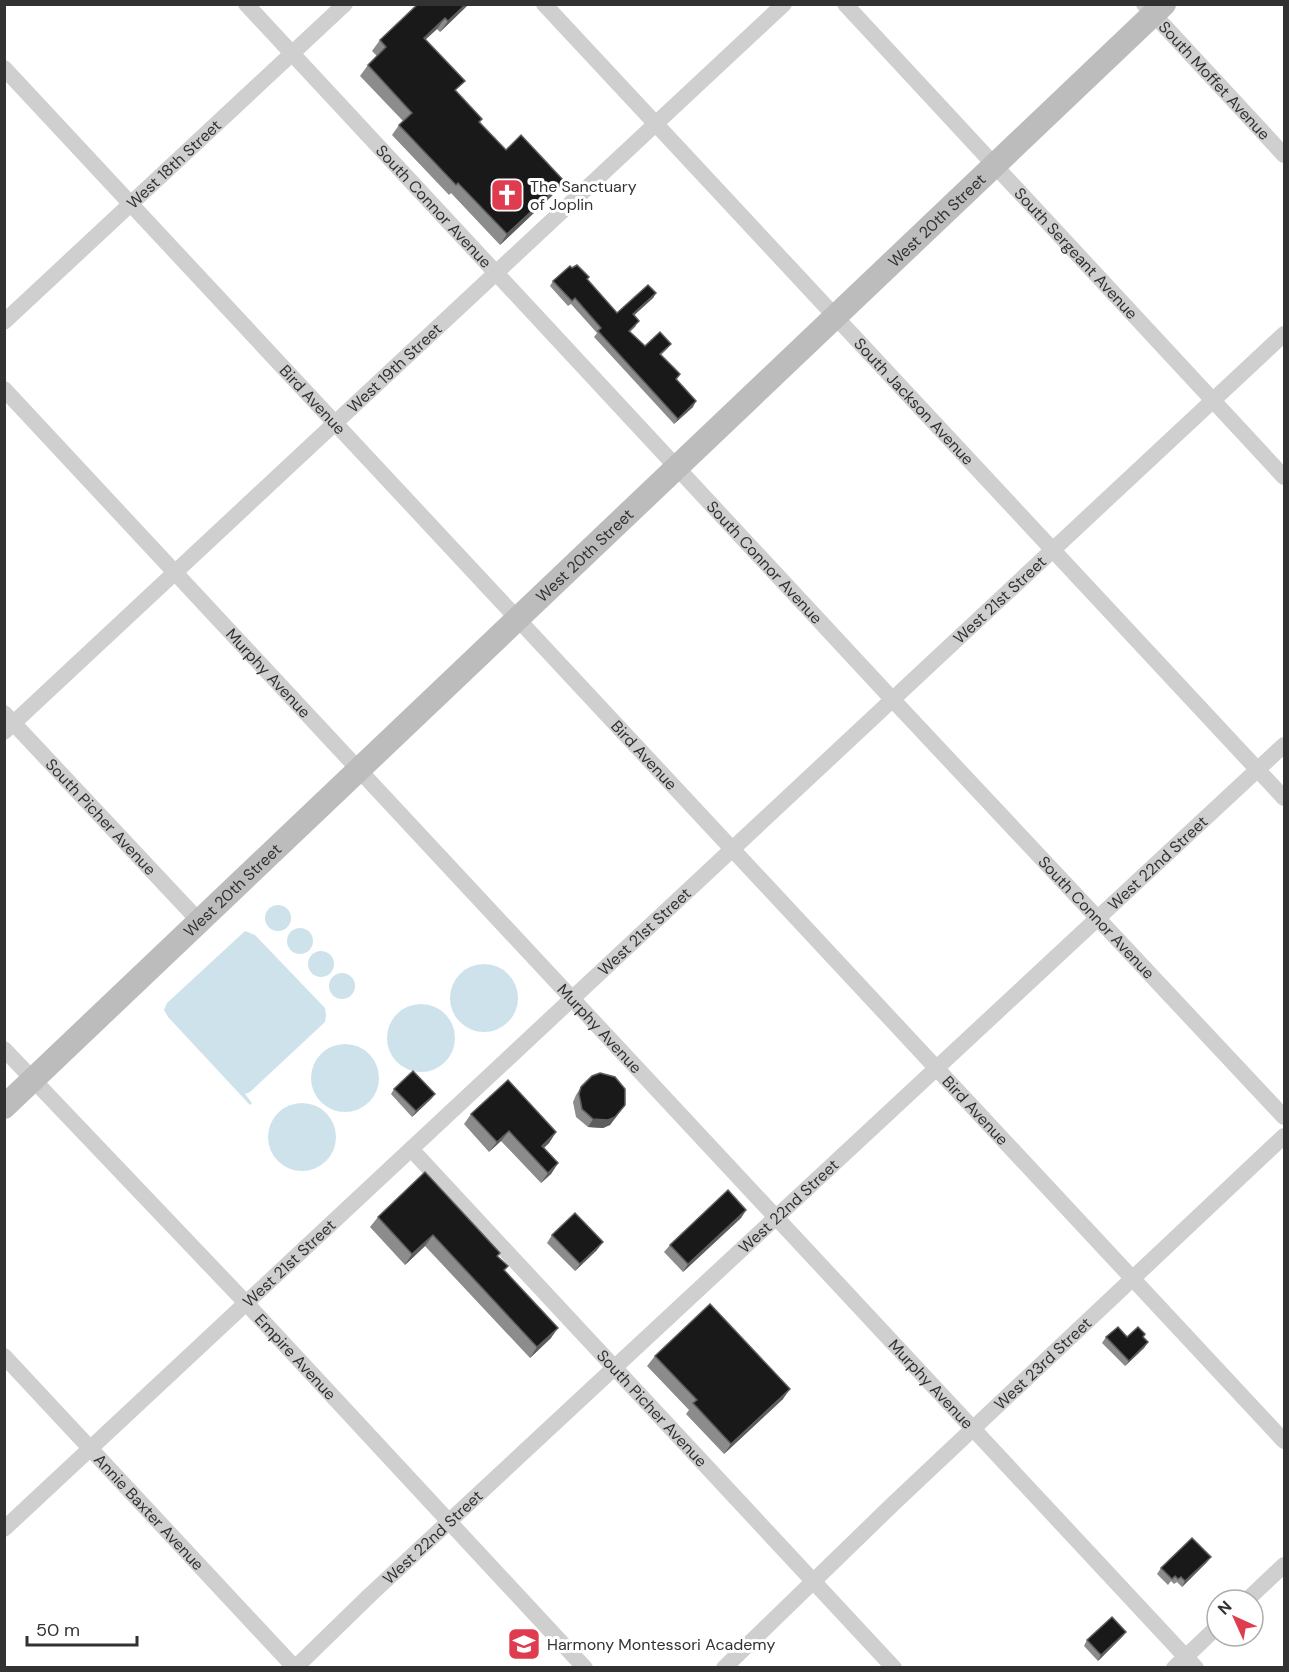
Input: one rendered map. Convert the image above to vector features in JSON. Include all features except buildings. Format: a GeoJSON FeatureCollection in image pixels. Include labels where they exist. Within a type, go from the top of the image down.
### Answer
{"type":"FeatureCollection","features":[{"type":"Feature","properties":{"kind":"main road","name":"West 20th Street"},"geometry":{"type":"LineString","coordinates":[[4,1107],[995,166],[1154,8]]}},
{"type":"Feature","properties":{"kind":"street","name":"South Connor Avenue"},"geometry":{"type":"LineString","coordinates":[[246,4],[495,274],[1284,1118]]}},
{"type":"Feature","properties":{"kind":"street","name":"West 18th Street"},"geometry":{"type":"LineString","coordinates":[[4,322],[345,4]]}},
{"type":"Feature","properties":{"kind":"street","name":"South Jackson Avenue"},"geometry":{"type":"LineString","coordinates":[[544,4],[1284,798]]}},
{"type":"Feature","properties":{"kind":"street","name":"West 19th Street"},"geometry":{"type":"LineString","coordinates":[[8,723],[176,572],[784,4]]}},
{"type":"Feature","properties":{"kind":"street","name":"South Sergeant Avenue"},"geometry":{"type":"LineString","coordinates":[[844,4],[1284,477]]}},
{"type":"Feature","properties":{"kind":"street","name":"South Moffet Avenue"},"geometry":{"type":"LineString","coordinates":[[1154,8],[1284,155]]}},
{"type":"Feature","properties":{"kind":"street","name":"Bird Avenue"},"geometry":{"type":"LineString","coordinates":[[4,68],[1284,1441]]}},
{"type":"Feature","properties":{"kind":"street","name":"West 21st Street"},"geometry":{"type":"LineString","coordinates":[[4,1529],[1284,334]]}},
{"type":"Feature","properties":{"kind":"street","name":"Murphy Avenue"},"geometry":{"type":"LineString","coordinates":[[4,389],[973,1429],[1185,1664]]}},
{"type":"Feature","properties":{"kind":"street","name":"South Picher Avenue"},"geometry":{"type":"LineString","coordinates":[[8,723],[200,922]]}},
{"type":"Feature","properties":{"kind":"street","name":"West 22nd Street"},"geometry":{"type":"LineString","coordinates":[[295,1668],[370,1595],[1284,745]]}},
{"type":"Feature","properties":{"kind":"street","name":"Empire Avenue"},"geometry":{"type":"LineString","coordinates":[[4,1049],[246,1303],[585,1668]]}},
{"type":"Feature","properties":{"kind":"street","name":"West 23rd Street"},"geometry":{"type":"LineString","coordinates":[[724,1668],[1284,1136]]}},
{"type":"Feature","properties":{"kind":"street","name":"South Picher Avenue"},"geometry":{"type":"LineString","coordinates":[[411,1149],[894,1668]]}},
{"type":"Feature","properties":{"kind":"street","name":"Annie Baxter Avenue"},"geometry":{"type":"LineString","coordinates":[[4,1356],[295,1668]]}},
{"type":"Feature","properties":{"kind":"street"},"geometry":{"type":"LineString","coordinates":[[1260,1588],[1284,1565]]}},
{"type":"Feature","properties":{"kind":"street"},"geometry":{"type":"LineString","coordinates":[[1185,1664],[1205,1642]]}},
{"type":"Feature","properties":{"kind":"water"},"geometry":{"type":"Polygon","coordinates":[[[278,905],[287,909],[291,918],[287,927],[278,931],[269,927],[265,918],[269,909],[278,905]]]}},
{"type":"Feature","properties":{"kind":"water"},"geometry":{"type":"Polygon","coordinates":[[[300,928],[309,932],[313,941],[309,950],[300,954],[291,950],[287,941],[291,932],[300,928]]]}},
{"type":"Feature","properties":{"kind":"water"},"geometry":{"type":"Polygon","coordinates":[[[245,931],[255,935],[325,1008],[326,1015],[325,1022],[250,1092],[245,1094],[252,1103],[250,1105],[164,1010],[167,1003],[245,931]]]}},
{"type":"Feature","properties":{"kind":"water"},"geometry":{"type":"Polygon","coordinates":[[[321,951],[330,955],[334,964],[330,973],[321,977],[312,973],[308,964],[312,955],[321,951]]]}},
{"type":"Feature","properties":{"kind":"water"},"geometry":{"type":"Polygon","coordinates":[[[477,964],[491,964],[503,969],[513,979],[518,998],[513,1017],[503,1027],[491,1032],[477,1032],[465,1027],[455,1017],[450,1005],[450,991],[455,979],[465,969],[477,964]]]}},
{"type":"Feature","properties":{"kind":"water"},"geometry":{"type":"Polygon","coordinates":[[[342,973],[351,977],[355,986],[351,995],[342,999],[333,995],[329,986],[333,977],[342,973]]]}},
{"type":"Feature","properties":{"kind":"water"},"geometry":{"type":"Polygon","coordinates":[[[414,1004],[428,1004],[440,1009],[450,1019],[455,1038],[450,1057],[440,1067],[428,1072],[414,1072],[402,1067],[392,1057],[387,1045],[387,1031],[392,1019],[402,1009],[414,1004]]]}},
{"type":"Feature","properties":{"kind":"water"},"geometry":{"type":"Polygon","coordinates":[[[338,1044],[352,1044],[364,1049],[374,1059],[379,1078],[374,1097],[364,1107],[352,1112],[338,1112],[326,1107],[316,1097],[311,1085],[311,1071],[316,1059],[326,1049],[338,1044]]]}},
{"type":"Feature","properties":{"kind":"water"},"geometry":{"type":"Polygon","coordinates":[[[295,1103],[309,1103],[321,1108],[331,1118],[336,1137],[331,1156],[321,1166],[309,1171],[295,1171],[283,1166],[273,1156],[268,1144],[268,1130],[273,1118],[283,1108],[295,1103]]]}},
{"type":"Feature","properties":{"kind":"place","name":"The Sanctuary of Joplin"},"geometry":{"type":"Point","coordinates":[507,195]}},
{"type":"Feature","properties":{"kind":"place","name":"Harmony Montessori Academy"},"geometry":{"type":"Point","coordinates":[524,1644]}}]}
